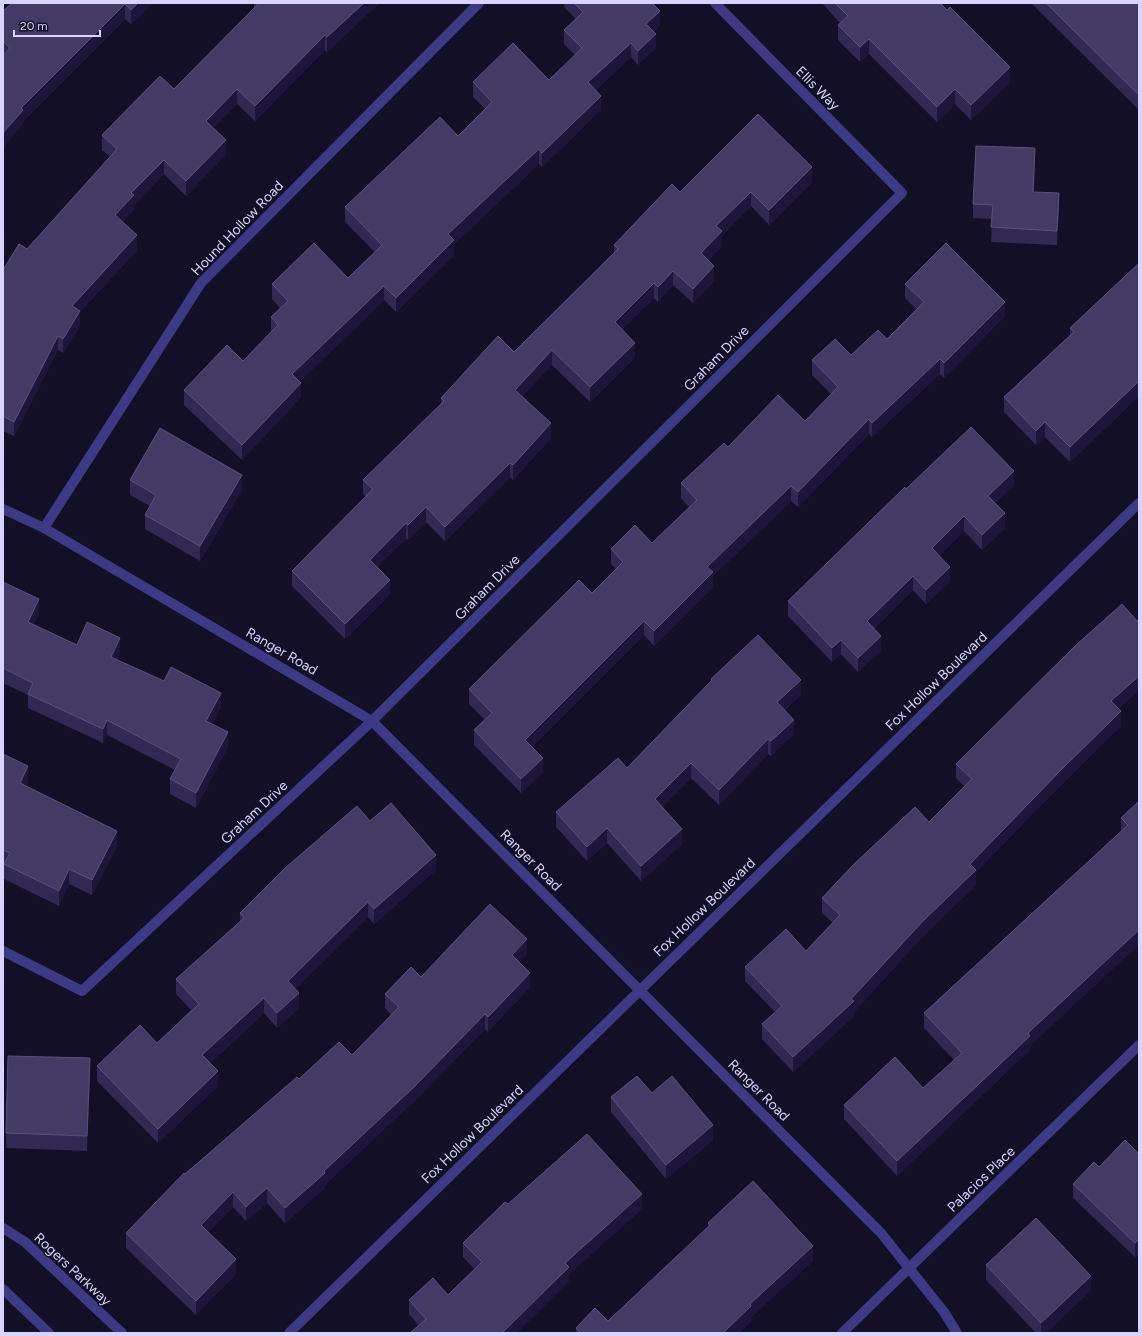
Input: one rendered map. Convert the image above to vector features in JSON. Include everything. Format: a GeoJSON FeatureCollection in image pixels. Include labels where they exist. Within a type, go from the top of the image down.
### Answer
{"type":"FeatureCollection","features":[{"type":"Feature","properties":{"kind":"street","name":"Hound Hollow Road"},"geometry":{"type":"LineString","coordinates":[[44,528],[201,283],[479,3]]}},
{"type":"Feature","properties":{"kind":"street","name":"Ellis Way"},"geometry":{"type":"LineString","coordinates":[[715,3],[902,194]]}},
{"type":"Feature","properties":{"kind":"street","name":"Graham Drive"},"geometry":{"type":"LineString","coordinates":[[3,950],[82,991],[372,721],[902,194]]}},
{"type":"Feature","properties":{"kind":"street","name":"Fox Hollow Boulevard"},"geometry":{"type":"LineString","coordinates":[[289,1333],[1139,503]]}},
{"type":"Feature","properties":{"kind":"street","name":"Ranger Road"},"geometry":{"type":"LineString","coordinates":[[3,509],[44,528],[372,721],[881,1233],[944,1312],[957,1333]]}},
{"type":"Feature","properties":{"kind":"street","name":"Palacios Place"},"geometry":{"type":"LineString","coordinates":[[842,1333],[1139,1045]]}},
{"type":"Feature","properties":{"kind":"street","name":"Rogers Parkway"},"geometry":{"type":"LineString","coordinates":[[3,1228],[25,1242],[122,1333]]}},
{"type":"Feature","properties":{"kind":"street"},"geometry":{"type":"LineString","coordinates":[[3,1289],[49,1333]]}},
{"type":"Feature","properties":{"kind":"building"},"geometry":{"type":"Polygon","coordinates":[[[12,3],[138,3],[131,10],[125,4],[21,108],[23,110],[3,133],[3,56],[10,48],[3,41],[3,11],[12,3]]]}},
{"type":"Feature","properties":{"kind":"building"},"geometry":{"type":"Polygon","coordinates":[[[259,3],[364,3],[327,37],[325,35],[255,106],[237,89],[206,121],[226,140],[186,181],[164,160],[131,193],[134,195],[115,215],[137,235],[72,306],[80,311],[63,339],[58,336],[14,422],[3,416],[3,270],[19,244],[27,249],[117,149],[102,135],[160,76],[174,89],[259,3]]]}},
{"type":"Feature","properties":{"kind":"building"},"geometry":{"type":"Polygon","coordinates":[[[574,3],[652,3],[660,11],[646,24],[656,34],[638,51],[631,43],[588,82],[601,96],[542,153],[539,149],[448,234],[454,240],[396,298],[384,286],[292,374],[301,383],[242,445],[184,390],[227,345],[243,361],[278,325],[271,317],[288,301],[272,284],[314,243],[348,278],[382,245],[345,207],[440,117],[458,136],[492,102],[473,82],[513,43],[549,80],[582,48],[564,30],[583,12],[574,3]]]}},
{"type":"Feature","properties":{"kind":"building"},"geometry":{"type":"Polygon","coordinates":[[[835,3],[940,3],[947,10],[950,7],[1010,67],[971,105],[955,89],[937,107],[869,39],[860,47],[838,25],[848,16],[835,3]]]}},
{"type":"Feature","properties":{"kind":"building"},"geometry":{"type":"Polygon","coordinates":[[[1046,3],[1139,3],[1139,95],[1046,3]]]}},
{"type":"Feature","properties":{"kind":"building"},"geometry":{"type":"Polygon","coordinates":[[[758,114],[812,167],[769,210],[751,192],[716,226],[722,231],[701,253],[714,266],[693,289],[673,271],[658,287],[654,283],[615,322],[635,343],[590,387],[552,350],[515,390],[551,423],[513,465],[510,463],[445,527],[426,507],[408,525],[406,523],[370,560],[390,580],[345,624],[292,571],[373,489],[363,480],[444,401],[441,398],[498,336],[514,352],[618,249],[614,245],[672,184],[680,192],[758,114]]]}},
{"type":"Feature","properties":{"kind":"building"},"geometry":{"type":"Polygon","coordinates":[[[976,146],[1035,148],[1033,192],[1059,193],[1057,231],[991,227],[993,205],[973,204],[976,146]]]}},
{"type":"Feature","properties":{"kind":"building"},"geometry":{"type":"Polygon","coordinates":[[[946,243],[1005,302],[944,363],[940,359],[872,423],[869,419],[798,492],[791,486],[707,567],[713,572],[654,631],[644,621],[525,740],[543,758],[521,779],[474,730],[492,713],[469,689],[579,580],[592,593],[623,562],[611,549],[635,525],[652,543],[697,500],[681,483],[724,443],[728,447],[778,395],[805,421],[838,387],[812,360],[835,339],[851,355],[878,330],[887,339],[924,302],[905,284],[946,243]]]}},
{"type":"Feature","properties":{"kind":"building"},"geometry":{"type":"Polygon","coordinates":[[[1139,263],[1139,383],[1138,382],[1070,447],[1045,422],[1036,431],[1004,397],[1074,332],[1070,328],[1139,263]]]}},
{"type":"Feature","properties":{"kind":"building"},"geometry":{"type":"Polygon","coordinates":[[[971,427],[1014,471],[988,496],[1005,513],[982,535],[964,516],[932,548],[950,567],[926,590],[913,576],[867,621],[881,636],[858,658],[841,640],[832,648],[788,601],[905,487],[906,489],[971,427]]]}},
{"type":"Feature","properties":{"kind":"building"},"geometry":{"type":"Polygon","coordinates":[[[160,428],[242,475],[200,546],[145,515],[156,495],[130,480],[160,428]]]}},
{"type":"Feature","properties":{"kind":"building"},"geometry":{"type":"Polygon","coordinates":[[[3,582],[39,599],[28,622],[77,645],[87,622],[120,638],[111,657],[164,681],[171,667],[221,693],[206,721],[228,732],[196,793],[170,779],[181,759],[107,720],[103,729],[28,694],[33,683],[3,668],[3,582]]]}},
{"type":"Feature","properties":{"kind":"building"},"geometry":{"type":"Polygon","coordinates":[[[1122,604],[1137,621],[1139,620],[1139,676],[1111,701],[1121,711],[1061,770],[970,864],[976,870],[923,921],[851,999],[854,1001],[793,1057],[762,1024],[782,1006],[745,967],[786,929],[806,951],[840,915],[822,898],[854,864],[915,807],[929,822],[972,779],[956,764],[1075,646],[1122,604]]]}},
{"type":"Feature","properties":{"kind":"building"},"geometry":{"type":"Polygon","coordinates":[[[758,635],[801,680],[777,702],[794,720],[771,741],[768,739],[719,790],[691,763],[655,799],[682,829],[641,866],[607,828],[587,847],[556,812],[618,758],[627,768],[712,680],[711,679],[758,635]]]}},
{"type":"Feature","properties":{"kind":"building"},"geometry":{"type":"Polygon","coordinates":[[[3,754],[28,766],[20,783],[117,831],[92,880],[69,869],[59,891],[4,864],[10,853],[3,850],[3,754]]]}},
{"type":"Feature","properties":{"kind":"building"},"geometry":{"type":"Polygon","coordinates":[[[1139,801],[1139,930],[1028,1033],[1030,1036],[897,1161],[844,1105],[895,1057],[923,1088],[962,1053],[924,1013],[1128,825],[1121,818],[1139,801]]]}},
{"type":"Feature","properties":{"kind":"building"},"geometry":{"type":"Polygon","coordinates":[[[391,803],[436,855],[374,909],[368,902],[288,981],[299,993],[277,1013],[264,998],[202,1055],[218,1071],[158,1129],[97,1066],[140,1025],[157,1043],[199,1004],[176,979],[244,918],[240,913],[284,869],[357,806],[370,821],[391,803]]]}},
{"type":"Feature","properties":{"kind":"building"},"geometry":{"type":"Polygon","coordinates":[[[490,904],[527,939],[512,955],[530,973],[488,1017],[485,1014],[414,1087],[324,1171],[325,1173],[285,1208],[267,1188],[246,1207],[233,1192],[201,1225],[236,1259],[196,1301],[126,1233],[184,1173],[185,1174],[297,1077],[299,1079],[339,1042],[352,1055],[399,1007],[385,994],[411,967],[421,977],[490,904]]]}},
{"type":"Feature","properties":{"kind":"building"},"geometry":{"type":"Polygon","coordinates":[[[8,1056],[90,1058],[87,1136],[6,1133],[8,1056]]]}},
{"type":"Feature","properties":{"kind":"building"},"geometry":{"type":"Polygon","coordinates":[[[637,1076],[652,1093],[672,1076],[713,1125],[666,1165],[611,1097],[637,1076]]]}},
{"type":"Feature","properties":{"kind":"building"},"geometry":{"type":"Polygon","coordinates":[[[587,1134],[642,1194],[565,1263],[569,1267],[502,1333],[410,1333],[426,1319],[409,1300],[433,1278],[448,1295],[482,1262],[463,1243],[505,1202],[508,1204],[587,1134]]]}},
{"type":"Feature","properties":{"kind":"building"},"geometry":{"type":"Polygon","coordinates":[[[1125,1140],[1139,1154],[1139,1239],[1135,1243],[1073,1184],[1094,1162],[1099,1167],[1125,1140]]]}},
{"type":"Feature","properties":{"kind":"building"},"geometry":{"type":"Polygon","coordinates":[[[753,1181],[813,1246],[750,1304],[751,1306],[723,1333],[581,1333],[576,1328],[595,1308],[608,1321],[710,1225],[708,1223],[753,1181]]]}},
{"type":"Feature","properties":{"kind":"building"},"geometry":{"type":"Polygon","coordinates":[[[1036,1218],[1091,1276],[1041,1323],[986,1265],[1036,1218]]]}}]}
